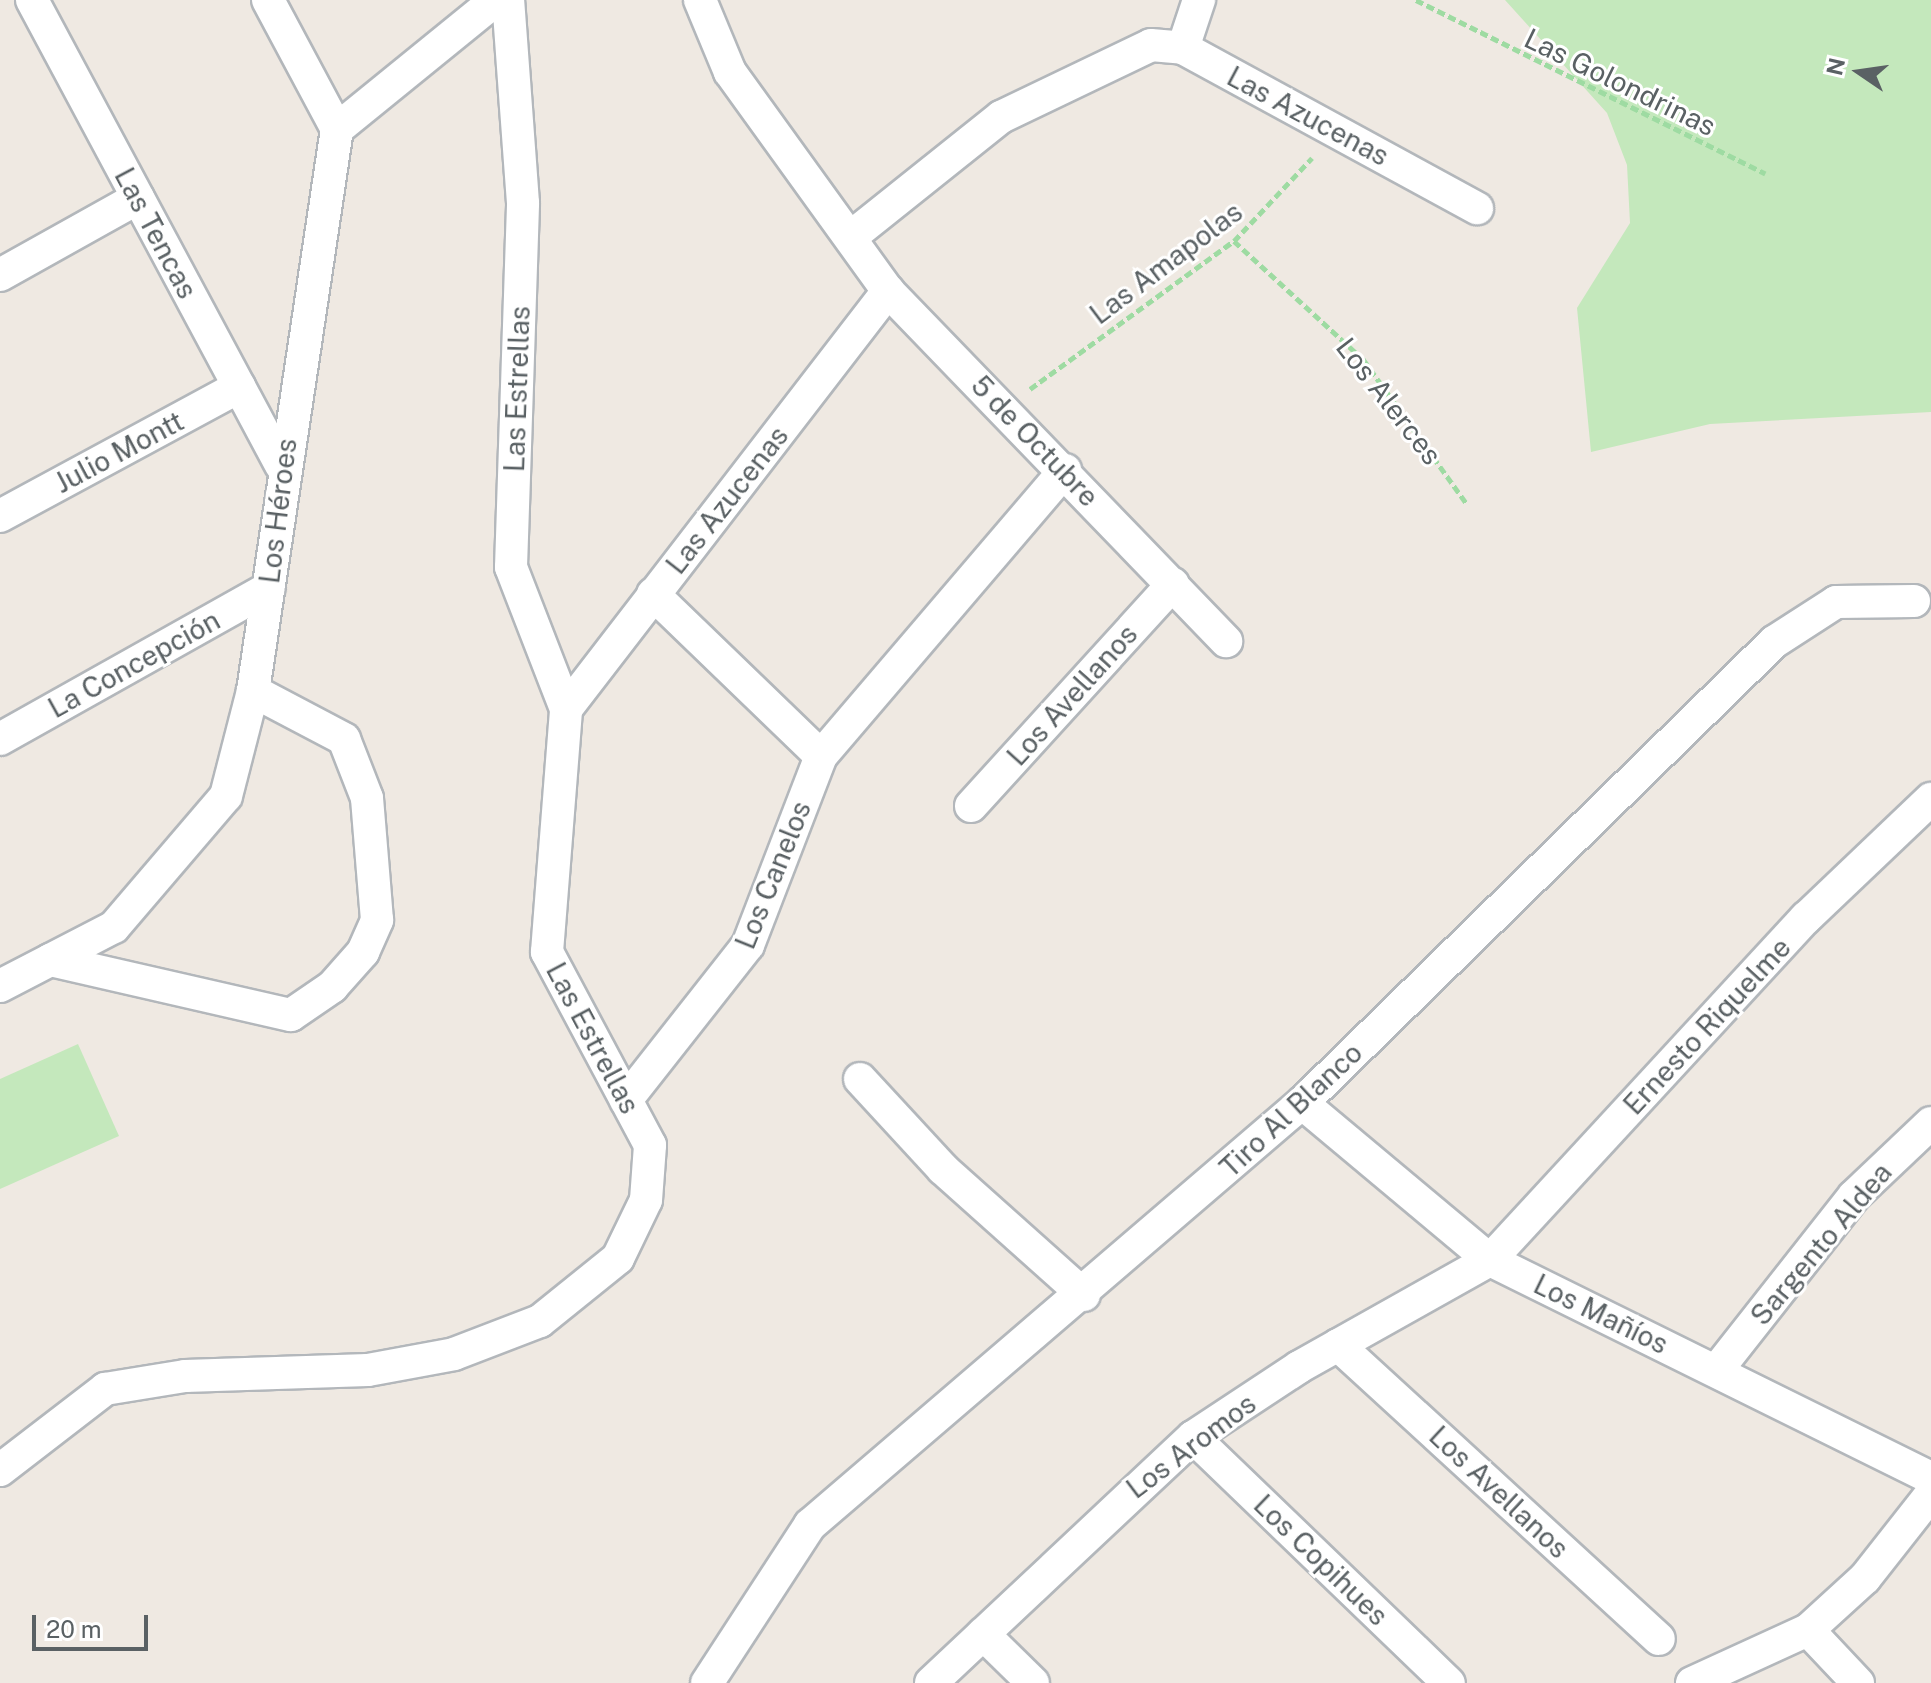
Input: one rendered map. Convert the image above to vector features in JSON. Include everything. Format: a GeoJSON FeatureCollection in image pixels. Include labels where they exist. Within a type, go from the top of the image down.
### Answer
{"type":"FeatureCollection","features":[{"type":"Feature","properties":{"kind":"street","name":"Las Tencas"},"geometry":{"type":"LineString","coordinates":[[32,0],[281,465]]}},
{"type":"Feature","properties":{"kind":"street"},"geometry":{"type":"LineString","coordinates":[[268,0],[337,129],[496,0]]}},
{"type":"Feature","properties":{"kind":"street","name":"Las Estrellas"},"geometry":{"type":"LineString","coordinates":[[0,1470],[105,1389],[185,1376],[368,1370],[454,1354],[540,1321],[618,1258],[646,1200],[650,1145],[547,952],[566,709],[511,567],[523,203],[508,0]]}},
{"type":"Feature","properties":{"kind":"street","name":"5 de Octubre"},"geometry":{"type":"LineString","coordinates":[[700,0],[730,72],[852,236],[888,291],[1065,470],[1226,641]]}},
{"type":"Feature","properties":{"kind":"street"},"geometry":{"type":"LineString","coordinates":[[852,236],[1001,117],[1128,51],[1183,48],[1199,0]]}},
{"type":"Feature","properties":{"kind":"street","name":"Las Azucenas"},"geometry":{"type":"LineString","coordinates":[[1183,48],[1477,208]]}},
{"type":"Feature","properties":{"kind":"street","name":"Los Héroes"},"geometry":{"type":"LineString","coordinates":[[0,986],[114,927],[226,796],[253,691],[269,588],[281,465],[337,129]]}},
{"type":"Feature","properties":{"kind":"street"},"geometry":{"type":"LineString","coordinates":[[0,275],[138,198]]}},
{"type":"Feature","properties":{"kind":"street","name":"Las Azucenas"},"geometry":{"type":"LineString","coordinates":[[566,709],[888,291]]}},
{"type":"Feature","properties":{"kind":"street","name":"Julio Montt"},"geometry":{"type":"LineString","coordinates":[[0,516],[239,387]]}},
{"type":"Feature","properties":{"kind":"street","name":"Los Canelos"},"geometry":{"type":"LineString","coordinates":[[626,1100],[748,945],[821,756],[1065,470]]}},
{"type":"Feature","properties":{"kind":"street","name":"Los Avellanos"},"geometry":{"type":"LineString","coordinates":[[971,806],[1173,584]]}},
{"type":"Feature","properties":{"kind":"street","name":"La Concepción"},"geometry":{"type":"LineString","coordinates":[[0,739],[269,588]]}},
{"type":"Feature","properties":{"kind":"street"},"geometry":{"type":"LineString","coordinates":[[653,594],[821,756]]}},
{"type":"Feature","properties":{"kind":"street","name":"Tiro Al Blanco"},"geometry":{"type":"LineString","coordinates":[[707,1683],[810,1525],[1084,1295],[1302,1103],[1774,642],[1836,602],[1914,601]]}},
{"type":"Feature","properties":{"kind":"street"},"geometry":{"type":"LineString","coordinates":[[50,960],[291,1015],[332,987],[363,952],[377,920],[368,813],[344,739],[253,691]]}},
{"type":"Feature","properties":{"kind":"street","name":"Ernesto Riquelme"},"geometry":{"type":"LineString","coordinates":[[1490,1260],[1806,918],[1931,799]]}},
{"type":"Feature","properties":{"kind":"street"},"geometry":{"type":"LineString","coordinates":[[860,1079],[925,1151],[1084,1295]]}},
{"type":"Feature","properties":{"kind":"street","name":"Los Mañíos"},"geometry":{"type":"LineString","coordinates":[[1302,1103],[1490,1260],[1931,1478]]}},
{"type":"Feature","properties":{"kind":"street","name":"Sargento Aldea"},"geometry":{"type":"LineString","coordinates":[[1717,1370],[1854,1196],[1931,1123]]}},
{"type":"Feature","properties":{"kind":"street","name":"Los Aromos"},"geometry":{"type":"LineString","coordinates":[[931,1683],[1193,1437],[1338,1345],[1490,1260]]}},
{"type":"Feature","properties":{"kind":"street","name":"Los Avellanos"},"geometry":{"type":"LineString","coordinates":[[1338,1345],[1659,1639]]}},
{"type":"Feature","properties":{"kind":"street","name":"Los Copihues"},"geometry":{"type":"LineString","coordinates":[[1193,1437],[1449,1683]]}},
{"type":"Feature","properties":{"kind":"street"},"geometry":{"type":"LineString","coordinates":[[1692,1683],[1808,1630],[1865,1578],[1931,1494]]}},
{"type":"Feature","properties":{"kind":"street"},"geometry":{"type":"LineString","coordinates":[[1808,1630],[1858,1683]]}},
{"type":"Feature","properties":{"kind":"street"},"geometry":{"type":"LineString","coordinates":[[983,1634],[1033,1683]]}},
{"type":"Feature","properties":{"kind":"path","name":"Las Golondrinas"},"geometry":{"type":"LineString","coordinates":[[1416,0],[1765,173]]}},
{"type":"Feature","properties":{"kind":"path","name":"Las Amapolas"},"geometry":{"type":"LineString","coordinates":[[1004,408],[1234,241],[1288,190],[1332,129]]}},
{"type":"Feature","properties":{"kind":"path","name":"Los Alerces"},"geometry":{"type":"LineString","coordinates":[[1234,241],[1363,359],[1466,503]]}},
{"type":"Feature","properties":{"kind":"green space"},"geometry":{"type":"Polygon","coordinates":[[[1505,0],[1931,0],[1931,412],[1710,424],[1591,452],[1577,308],[1630,223],[1627,165],[1607,113],[1505,0]]]}},
{"type":"Feature","properties":{"kind":"green space"},"geometry":{"type":"Polygon","coordinates":[[[78,1044],[119,1136],[0,1189],[0,1079],[78,1044]]]}}]}
